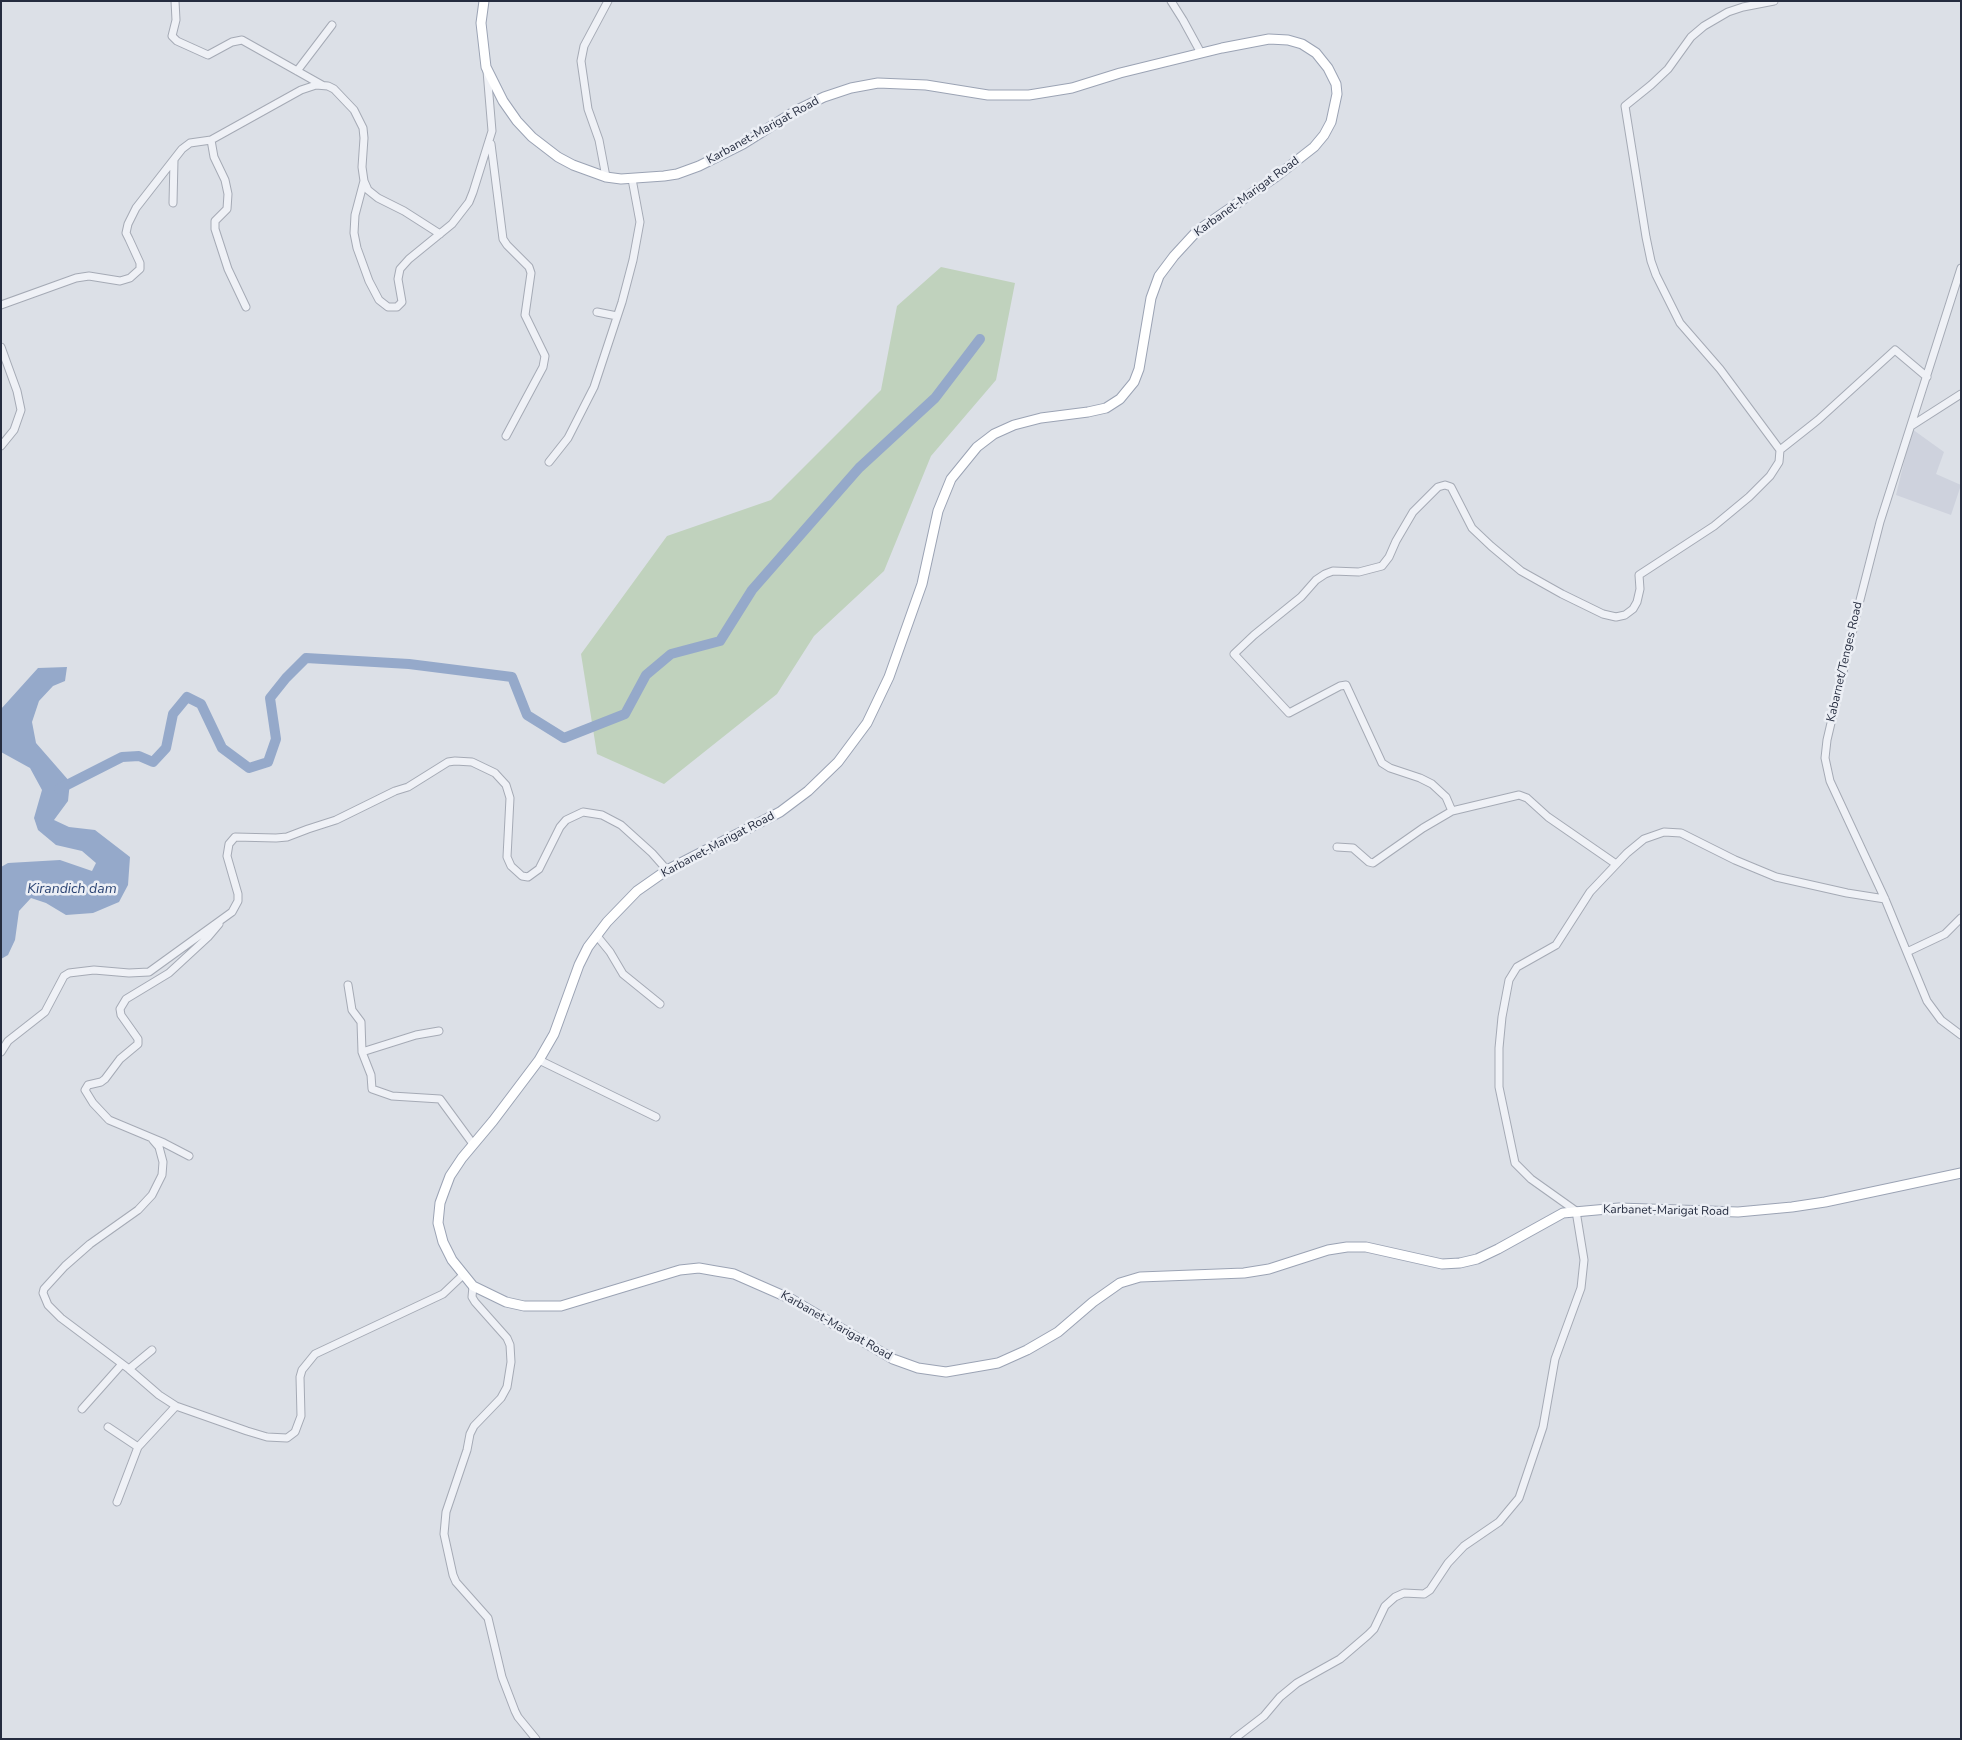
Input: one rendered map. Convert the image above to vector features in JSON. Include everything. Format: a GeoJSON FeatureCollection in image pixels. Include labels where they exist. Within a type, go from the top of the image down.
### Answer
{"type":"FeatureCollection","features":[{"type":"Feature","properties":{"kind":"main road","name":"Karbanet-Marigat Road"},"geometry":{"type":"LineString","coordinates":[[484,1],[482,24],[486,67],[502,102],[516,121],[532,137],[558,157],[573,165],[606,177],[632,179],[664,176],[699,166],[743,144],[797,110],[824,97],[852,88],[892,83],[926,85],[988,95],[1029,95],[1072,88],[1120,73],[1222,48],[1269,39],[1288,40],[1302,44],[1316,53],[1328,68],[1336,84],[1336,104],[1331,122],[1324,135],[1314,147],[1277,176],[1197,231],[1159,276],[1151,298],[1139,369],[1134,382],[1120,399],[1106,408],[1041,418],[1014,425],[994,434],[977,447],[951,479],[938,511],[934,537],[922,584],[889,677],[867,723],[838,762],[808,791],[780,812],[667,870],[637,891],[621,906],[588,947],[554,1034],[539,1060],[450,1176],[440,1203],[438,1222],[443,1242],[452,1260],[473,1286],[506,1302],[524,1306],[561,1306],[680,1270],[699,1268],[725,1273],[763,1286],[791,1299],[893,1359],[918,1368],[946,1372],[998,1362],[1027,1350],[1058,1332],[1093,1302],[1120,1284],[1140,1277],[1244,1273],[1269,1269],[1328,1250],[1347,1247],[1366,1247],[1442,1264],[1460,1263],[1478,1259],[1563,1213],[1644,1208],[1738,1212],[1825,1202],[1959,1172]]}},
{"type":"Feature","properties":{"kind":"street"},"geometry":{"type":"LineString","coordinates":[[175,1],[176,20],[172,36],[177,41],[208,55],[232,42],[242,40],[322,85],[334,89],[347,101],[363,128],[362,167],[364,181],[370,193],[440,234]]}},
{"type":"Feature","properties":{"kind":"street"},"geometry":{"type":"LineString","coordinates":[[606,177],[599,140],[585,94],[581,61],[584,46],[608,1]]}},
{"type":"Feature","properties":{"kind":"street"},"geometry":{"type":"LineString","coordinates":[[1171,1],[1201,53]]}},
{"type":"Feature","properties":{"kind":"street"},"geometry":{"type":"LineString","coordinates":[[1452,811],[1446,797],[1432,784],[1382,763],[1346,685],[1340,686],[1289,713],[1234,654],[1254,635],[1301,597],[1316,580],[1326,574],[1333,571],[1359,572],[1367,569],[1374,570],[1382,566],[1389,557],[1413,512],[1438,487],[1445,485],[1451,487],[1464,516],[1472,528],[1521,572],[1603,614],[1616,617],[1625,615],[1638,602],[1640,589],[1638,575],[1714,526],[1750,497],[1775,468],[1780,456],[1780,450],[1724,374],[1680,323],[1661,287],[1650,253],[1625,106],[1668,68],[1691,37],[1704,26],[1735,10],[1774,1]]}},
{"type":"Feature","properties":{"kind":"street"},"geometry":{"type":"LineString","coordinates":[[297,71],[332,25]]}},
{"type":"Feature","properties":{"kind":"street"},"geometry":{"type":"LineString","coordinates":[[486,67],[492,120],[490,141],[503,239],[529,268],[531,273],[525,315],[545,356],[543,367],[506,436]]}},
{"type":"Feature","properties":{"kind":"street"},"geometry":{"type":"LineString","coordinates":[[1,305],[76,278],[90,276],[120,281],[130,278],[140,269],[140,263],[126,233],[128,224],[136,208],[182,149],[190,143],[211,140],[301,90],[322,85]]}},
{"type":"Feature","properties":{"kind":"street"},"geometry":{"type":"LineString","coordinates":[[211,140],[214,156],[225,180],[228,194],[226,209],[215,221],[215,229],[228,268],[246,307]]}},
{"type":"Feature","properties":{"kind":"street"},"geometry":{"type":"LineString","coordinates":[[364,181],[355,216],[354,233],[369,281],[382,303],[393,308],[402,302],[398,280],[400,269],[452,224],[469,202],[490,141]]}},
{"type":"Feature","properties":{"kind":"street"},"geometry":{"type":"LineString","coordinates":[[173,203],[174,160]]}},
{"type":"Feature","properties":{"kind":"street"},"geometry":{"type":"LineString","coordinates":[[549,462],[562,447],[586,404],[599,375],[618,316],[639,235],[639,212],[632,179]]}},
{"type":"Feature","properties":{"kind":"street","name":"Kabarnet/Tenges Road"},"geometry":{"type":"LineString","coordinates":[[1961,268],[1889,492],[1864,583],[1825,751],[1830,781],[1885,899],[1927,1002],[1948,1026],[1961,1035]]}},
{"type":"Feature","properties":{"kind":"street"},"geometry":{"type":"LineString","coordinates":[[597,312],[618,316]]}},
{"type":"Feature","properties":{"kind":"street"},"geometry":{"type":"LineString","coordinates":[[1,347],[17,391],[21,410],[14,430],[1,446]]}},
{"type":"Feature","properties":{"kind":"street"},"geometry":{"type":"LineString","coordinates":[[1780,450],[1818,420],[1895,350],[1926,377]]}},
{"type":"Feature","properties":{"kind":"street"},"geometry":{"type":"LineString","coordinates":[[1911,426],[1961,394]]}},
{"type":"Feature","properties":{"kind":"street"},"geometry":{"type":"LineString","coordinates":[[1,1052],[8,1041],[45,1012],[64,976],[69,973],[94,970],[129,973],[149,972],[232,912],[238,901],[238,894],[227,856],[229,844],[236,836],[287,837],[336,820],[395,791],[408,787],[455,760],[472,762],[487,768],[495,773],[506,785],[510,798],[507,857],[511,866],[522,876],[528,876],[539,868],[560,826],[566,820],[584,812],[602,815],[621,825],[652,853],[667,870]]}},
{"type":"Feature","properties":{"kind":"street"},"geometry":{"type":"LineString","coordinates":[[1336,846],[1354,848],[1369,862],[1373,863],[1422,828],[1452,811],[1519,795],[1527,798],[1548,817],[1616,864]]}},
{"type":"Feature","properties":{"kind":"street"},"geometry":{"type":"LineString","coordinates":[[1234,1739],[1264,1716],[1280,1697],[1297,1683],[1340,1659],[1368,1635],[1374,1629],[1385,1606],[1395,1597],[1404,1594],[1424,1594],[1430,1590],[1448,1563],[1464,1546],[1499,1522],[1519,1498],[1543,1427],[1555,1358],[1581,1288],[1584,1260],[1576,1211],[1531,1179],[1515,1163],[1499,1087],[1499,1048],[1502,1017],[1510,980],[1517,967],[1556,945],[1590,892],[1616,864],[1644,839],[1664,832],[1681,833],[1735,860],[1776,877],[1847,893],[1885,899]]}},
{"type":"Feature","properties":{"kind":"street"},"geometry":{"type":"LineString","coordinates":[[190,1156],[109,1120],[93,1104],[86,1094],[86,1088],[88,1085],[105,1079],[120,1059],[138,1044],[138,1039],[121,1015],[120,1009],[126,999],[169,973],[208,937],[224,918]]}},
{"type":"Feature","properties":{"kind":"street"},"geometry":{"type":"LineString","coordinates":[[1907,952],[1945,934],[1961,918]]}},
{"type":"Feature","properties":{"kind":"street"},"geometry":{"type":"LineString","coordinates":[[597,936],[624,974],[660,1004]]}},
{"type":"Feature","properties":{"kind":"street"},"geometry":{"type":"LineString","coordinates":[[348,985],[350,1004],[361,1022],[362,1052],[371,1075],[372,1090],[392,1096],[440,1099],[473,1144]]}},
{"type":"Feature","properties":{"kind":"street"},"geometry":{"type":"LineString","coordinates":[[362,1052],[416,1035],[439,1031]]}},
{"type":"Feature","properties":{"kind":"street"},"geometry":{"type":"LineString","coordinates":[[539,1060],[656,1117]]}},
{"type":"Feature","properties":{"kind":"street"},"geometry":{"type":"LineString","coordinates":[[153,1140],[159,1147],[163,1162],[162,1175],[152,1195],[138,1210],[90,1244],[65,1266],[44,1289],[43,1293],[48,1304],[61,1318],[126,1366],[159,1395],[176,1406],[247,1431],[268,1437],[287,1438],[295,1432],[301,1416],[300,1377],[302,1370],[315,1354],[444,1294],[463,1275]]}},
{"type":"Feature","properties":{"kind":"street"},"geometry":{"type":"LineString","coordinates":[[473,1286],[472,1297],[475,1302],[507,1338],[510,1345],[511,1362],[507,1387],[501,1398],[474,1426],[470,1434],[467,1450],[446,1512],[444,1534],[456,1582],[488,1618],[502,1677],[515,1711],[518,1718],[536,1739]]}},
{"type":"Feature","properties":{"kind":"street"},"geometry":{"type":"LineString","coordinates":[[82,1409],[126,1366],[152,1350]]}},
{"type":"Feature","properties":{"kind":"street"},"geometry":{"type":"LineString","coordinates":[[117,1502],[138,1447],[176,1406]]}},
{"type":"Feature","properties":{"kind":"street"},"geometry":{"type":"LineString","coordinates":[[108,1427],[138,1447]]}},
{"type":"Feature","properties":{"kind":"shaded area"},"geometry":{"type":"Polygon","coordinates":[[[1912,429],[1944,452],[1936,474],[1961,485],[1951,515],[1896,495],[1912,429]]]}},
{"type":"Feature","properties":{"kind":"green space"},"geometry":{"type":"Polygon","coordinates":[[[941,267],[1015,283],[996,380],[931,456],[884,571],[814,636],[777,694],[664,784],[597,754],[581,654],[667,536],[771,500],[881,390],[897,306],[941,267]]]}},
{"type":"Feature","properties":{"kind":"water","name":"Kirandich dam"},"geometry":{"type":"Polygon","coordinates":[[[67,667],[65,681],[53,686],[39,701],[32,722],[36,743],[70,782],[68,801],[54,820],[69,827],[95,830],[130,857],[128,885],[119,902],[93,913],[66,915],[46,903],[31,898],[19,911],[15,940],[8,955],[1,959],[1,867],[8,863],[60,860],[92,871],[96,863],[82,851],[56,845],[38,830],[34,818],[42,790],[30,768],[1,752],[1,709],[38,668],[67,667]]]}},
{"type":"Feature","properties":{"kind":"waterway"},"geometry":{"type":"LineString","coordinates":[[59,789],[122,757],[139,756],[153,762],[166,748],[173,714],[187,697],[201,704],[222,748],[249,768],[268,762],[276,739],[270,698],[306,658],[409,664],[512,677],[527,715],[564,738],[625,714],[646,675],[671,654],[720,641],[752,590],[859,468],[935,398],[980,339]]}}]}
